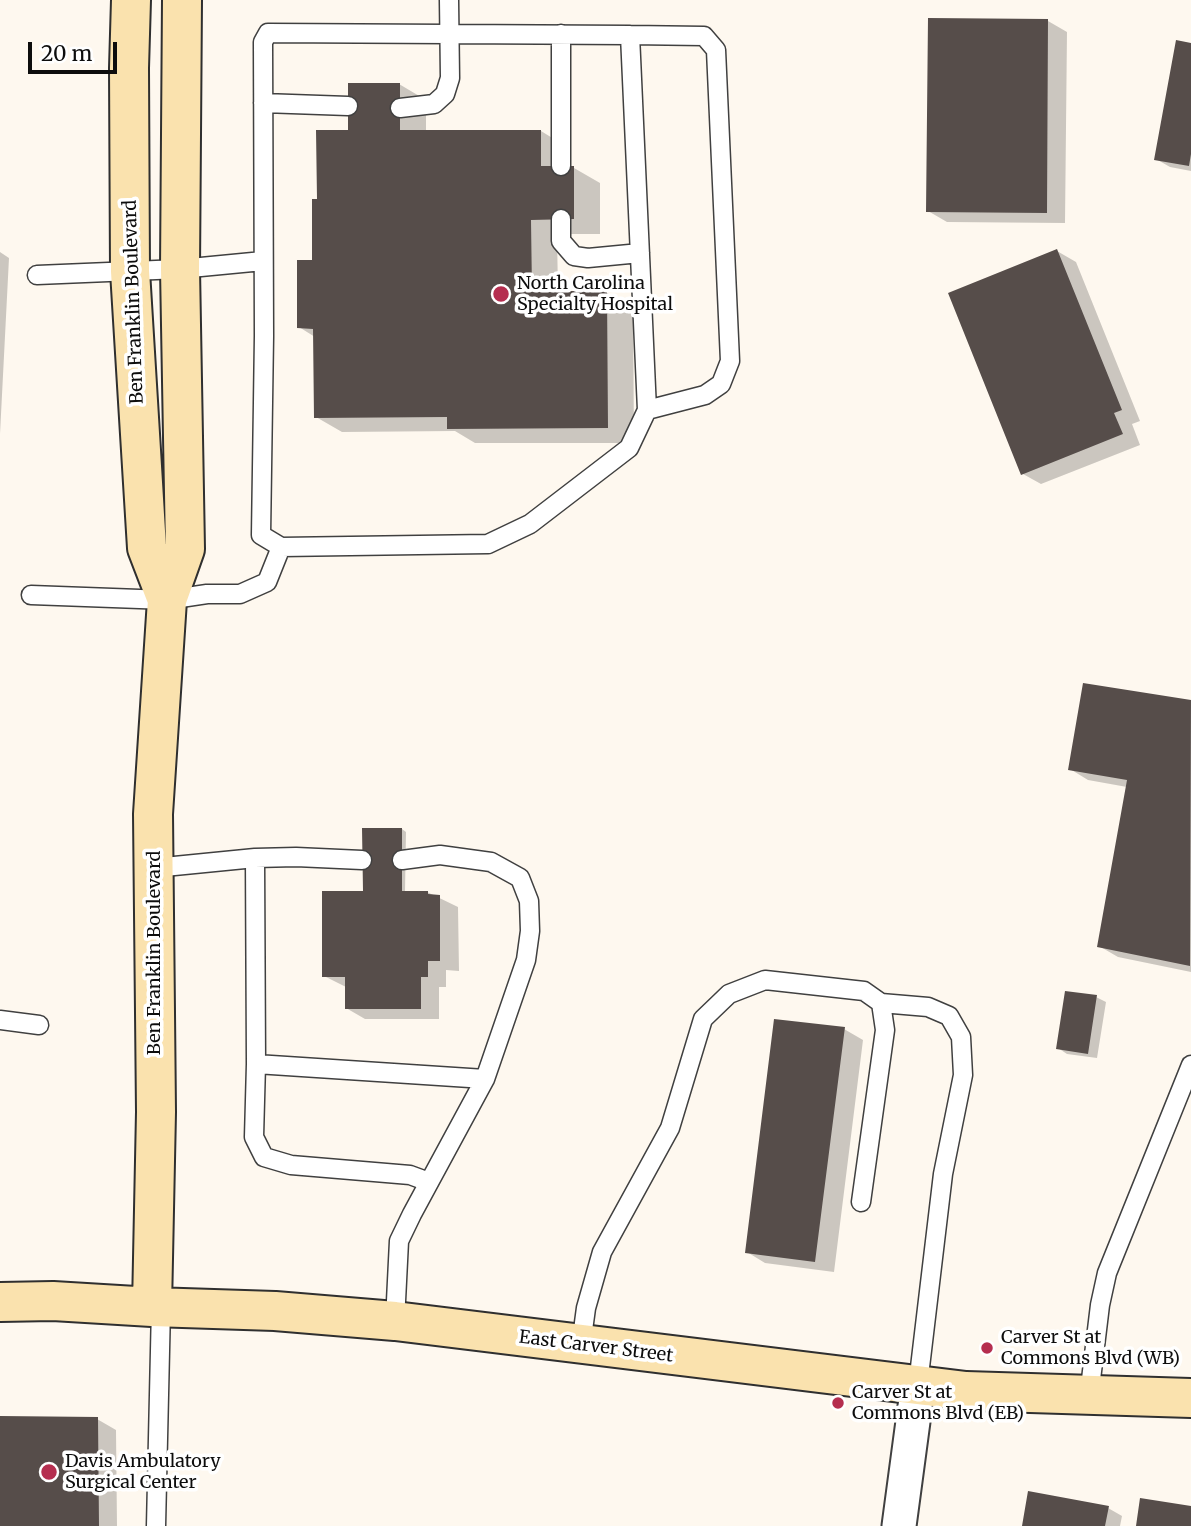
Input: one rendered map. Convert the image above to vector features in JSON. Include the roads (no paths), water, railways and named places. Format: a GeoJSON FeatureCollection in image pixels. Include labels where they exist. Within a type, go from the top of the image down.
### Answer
{"type":"FeatureCollection","features":[{"type":"Feature","properties":{"kind":"street","name":"Ben Franklin Boulevard"},"geometry":{"type":"LineString","coordinates":[[131,0],[130,271],[147,548],[167,600]]}},
{"type":"Feature","properties":{"kind":"street","name":"Ben Franklin Boulevard"},"geometry":{"type":"LineString","coordinates":[[156,1307],[153,814],[167,600],[186,548],[180,269],[182,0]]}},
{"type":"Feature","properties":{"kind":"street","name":"East Carver Street"},"geometry":{"type":"LineString","coordinates":[[0,1302],[53,1301],[275,1311],[395,1321],[966,1391],[1191,1398]]}},
{"type":"Feature","properties":{"kind":"street"},"geometry":{"type":"LineString","coordinates":[[899,1526],[918,1384]]}},
{"type":"Feature","properties":{"kind":"lane"},"geometry":{"type":"LineString","coordinates":[[400,108],[434,104],[445,94],[450,78],[449,0]]}},
{"type":"Feature","properties":{"kind":"lane"},"geometry":{"type":"LineString","coordinates":[[630,35],[647,410],[629,447],[530,524],[488,544],[281,547],[261,535],[263,42],[268,33],[561,34],[704,36],[716,50],[730,361],[721,384],[705,395],[647,410]]}},
{"type":"Feature","properties":{"kind":"lane"},"geometry":{"type":"LineString","coordinates":[[561,34],[561,166]]}},
{"type":"Feature","properties":{"kind":"lane"},"geometry":{"type":"LineString","coordinates":[[263,103],[348,106]]}},
{"type":"Feature","properties":{"kind":"lane"},"geometry":{"type":"LineString","coordinates":[[561,219],[561,242],[574,256],[588,258],[640,253]]}},
{"type":"Feature","properties":{"kind":"lane"},"geometry":{"type":"LineString","coordinates":[[37,275],[180,269],[263,261]]}},
{"type":"Feature","properties":{"kind":"lane"},"geometry":{"type":"LineString","coordinates":[[30,595],[167,600],[207,594],[240,594],[267,582],[281,547]]}},
{"type":"Feature","properties":{"kind":"lane"},"geometry":{"type":"LineString","coordinates":[[395,1321],[399,1241],[485,1079],[526,960],[530,931],[529,901],[520,878],[491,862],[440,855],[402,860]]}},
{"type":"Feature","properties":{"kind":"lane"},"geometry":{"type":"LineString","coordinates":[[154,868],[255,858],[362,860]]}},
{"type":"Feature","properties":{"kind":"lane"},"geometry":{"type":"LineString","coordinates":[[255,858],[254,1137],[264,1157],[291,1165],[410,1175],[429,1182]]}},
{"type":"Feature","properties":{"kind":"lane"},"geometry":{"type":"LineString","coordinates":[[581,1345],[586,1308],[602,1252],[670,1128],[703,1019],[729,993],[765,980],[864,991],[881,1003],[928,1007],[949,1016],[961,1037],[963,1075],[943,1174],[918,1384]]}},
{"type":"Feature","properties":{"kind":"lane"},"geometry":{"type":"LineString","coordinates":[[861,1202],[885,1030],[881,1003]]}},
{"type":"Feature","properties":{"kind":"lane"},"geometry":{"type":"LineString","coordinates":[[0,1020],[39,1025]]}},
{"type":"Feature","properties":{"kind":"lane"},"geometry":{"type":"LineString","coordinates":[[256,1064],[485,1079]]}},
{"type":"Feature","properties":{"kind":"lane"},"geometry":{"type":"LineString","coordinates":[[1088,1396],[1107,1273],[1191,1065]]}},
{"type":"Feature","properties":{"kind":"lane"},"geometry":{"type":"LineString","coordinates":[[156,1307],[156,1526]]}},
{"type":"Feature","properties":{"kind":"place","name":"North Carolina Specialty Hospital"},"geometry":{"type":"Point","coordinates":[501,294]}},
{"type":"Feature","properties":{"kind":"place","name":"Carver St at Commons Blvd (WB)"},"geometry":{"type":"Point","coordinates":[987,1348]}},
{"type":"Feature","properties":{"kind":"place","name":"Carver St at Commons Blvd (EB)"},"geometry":{"type":"Point","coordinates":[838,1403]}},
{"type":"Feature","properties":{"kind":"place","name":"Davis Ambulatory Surgical Center"},"geometry":{"type":"Point","coordinates":[49,1472]}}]}
